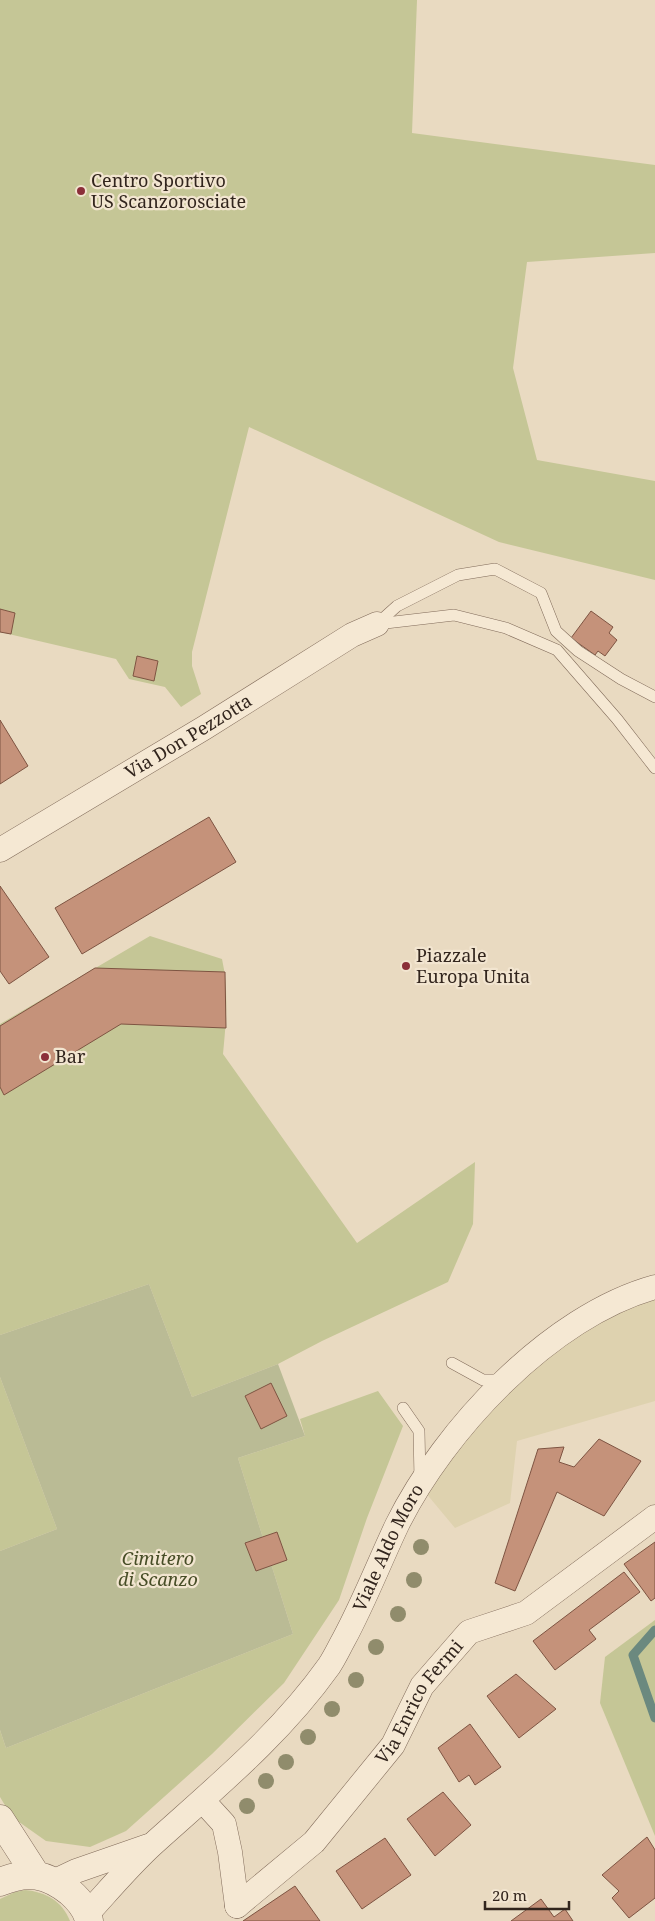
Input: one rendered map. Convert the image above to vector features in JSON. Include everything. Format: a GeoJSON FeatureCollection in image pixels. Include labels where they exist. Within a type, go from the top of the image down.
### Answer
{"type":"FeatureCollection","features":[{"type":"Feature","properties":{"kind":"street","name":"Via Don Pezzotta"},"geometry":{"type":"LineString","coordinates":[[0,850],[204,728],[352,636],[377,624]]}},
{"type":"Feature","properties":{"kind":"street","name":"Viale Aldo Moro"},"geometry":{"type":"LineString","coordinates":[[89,1917],[152,1845],[203,1801],[275,1732],[330,1665],[360,1610],[398,1525],[420,1486],[460,1429],[503,1380],[561,1334],[602,1309],[655,1287]]}},
{"type":"Feature","properties":{"kind":"street","name":"Via Enrico Fermi"},"geometry":{"type":"LineString","coordinates":[[203,1801],[224,1824],[230,1852],[237,1906],[314,1842],[393,1745],[422,1686],[469,1632],[526,1613],[655,1517]]}},
{"type":"Feature","properties":{"kind":"street"},"geometry":{"type":"LineString","coordinates":[[2,1827],[46,1878],[78,1900],[89,1917]]}},
{"type":"Feature","properties":{"kind":"street","name":"Viale Aldo Moro"},"geometry":{"type":"LineString","coordinates":[[46,1878],[76,1871],[152,1845]]}},
{"type":"Feature","properties":{"kind":"street"},"geometry":{"type":"LineString","coordinates":[[0,1882],[11,1877],[46,1878]]}},
{"type":"Feature","properties":{"kind":"lane"},"geometry":{"type":"LineString","coordinates":[[377,624],[397,606],[458,575],[495,569],[541,593],[556,631],[578,651],[621,679],[655,697]]}},
{"type":"Feature","properties":{"kind":"lane"},"geometry":{"type":"LineString","coordinates":[[377,624],[454,615],[506,628],[557,650],[617,719],[655,768]]}},
{"type":"Feature","properties":{"kind":"lane"},"geometry":{"type":"LineString","coordinates":[[452,1363],[482,1380],[503,1380]]}},
{"type":"Feature","properties":{"kind":"lane"},"geometry":{"type":"LineString","coordinates":[[403,1408],[419,1430],[420,1486]]}},
{"type":"Feature","properties":{"kind":"shaded area"},"geometry":{"type":"Polygon","coordinates":[[[655,1287],[655,1401],[517,1441],[510,1503],[455,1528],[420,1486],[503,1380],[655,1287]]]}},
{"type":"Feature","properties":{"kind":"green space"},"geometry":{"type":"Polygon","coordinates":[[[0,0],[417,0],[412,133],[655,165],[655,253],[527,262],[513,368],[537,460],[655,481],[655,580],[499,542],[249,427],[192,652],[192,666],[201,694],[181,707],[165,687],[129,679],[116,659],[0,632],[0,0]]]}},
{"type":"Feature","properties":{"kind":"green space"},"geometry":{"type":"Polygon","coordinates":[[[150,936],[222,959],[226,995],[223,1054],[357,1243],[475,1162],[473,1224],[448,1282],[322,1341],[278,1364],[192,1397],[149,1284],[0,1335],[0,1024],[150,936]]]}},
{"type":"Feature","properties":{"kind":"green space","name":"Cimitero di Scanzo"},"geometry":{"type":"Polygon","coordinates":[[[149,1284],[192,1397],[278,1364],[305,1436],[238,1458],[293,1634],[6,1748],[0,1730],[0,1551],[57,1529],[0,1377],[0,1335],[149,1284]]]}},
{"type":"Feature","properties":{"kind":"green space"},"geometry":{"type":"Polygon","coordinates":[[[0,1377],[57,1529],[0,1551],[0,1377]]]}},
{"type":"Feature","properties":{"kind":"green space"},"geometry":{"type":"Polygon","coordinates":[[[378,1391],[403,1426],[367,1518],[339,1600],[284,1683],[212,1754],[126,1831],[90,1847],[46,1841],[12,1817],[0,1797],[0,1730],[6,1748],[293,1634],[238,1458],[305,1436],[300,1419],[378,1391]]]}},
{"type":"Feature","properties":{"kind":"green space"},"geometry":{"type":"Polygon","coordinates":[[[655,1620],[655,1836],[600,1703],[605,1657],[655,1620]]]}},
{"type":"Feature","properties":{"kind":"green space"},"geometry":{"type":"Polygon","coordinates":[[[25,1890],[46,1895],[58,1903],[70,1921],[0,1921],[0,1899],[15,1892],[25,1890]]]}},
{"type":"Feature","properties":{"kind":"building"},"geometry":{"type":"Polygon","coordinates":[[[0,609],[15,613],[11,634],[0,632],[0,609]]]}},
{"type":"Feature","properties":{"kind":"building"},"geometry":{"type":"Polygon","coordinates":[[[591,611],[613,627],[609,633],[617,640],[605,656],[598,651],[595,655],[571,638],[591,611]]]}},
{"type":"Feature","properties":{"kind":"building"},"geometry":{"type":"Polygon","coordinates":[[[137,656],[158,661],[154,681],[133,676],[137,656]]]}},
{"type":"Feature","properties":{"kind":"building"},"geometry":{"type":"Polygon","coordinates":[[[0,720],[28,766],[0,784],[0,720]]]}},
{"type":"Feature","properties":{"kind":"building"},"geometry":{"type":"Polygon","coordinates":[[[209,817],[236,862],[82,954],[55,908],[209,817]]]}},
{"type":"Feature","properties":{"kind":"building"},"geometry":{"type":"Polygon","coordinates":[[[0,886],[49,957],[9,984],[0,971],[0,886]]]}},
{"type":"Feature","properties":{"kind":"building"},"geometry":{"type":"Polygon","coordinates":[[[95,968],[225,972],[226,1028],[121,1024],[4,1095],[0,1087],[0,1026],[95,968]]]}},
{"type":"Feature","properties":{"kind":"building"},"geometry":{"type":"Polygon","coordinates":[[[271,1383],[287,1416],[261,1429],[245,1396],[271,1383]]]}},
{"type":"Feature","properties":{"kind":"building"},"geometry":{"type":"Polygon","coordinates":[[[599,1439],[641,1461],[604,1516],[557,1492],[515,1591],[495,1583],[538,1449],[564,1447],[559,1462],[574,1467],[599,1439]]]}},
{"type":"Feature","properties":{"kind":"building"},"geometry":{"type":"Polygon","coordinates":[[[277,1532],[287,1560],[256,1571],[245,1543],[277,1532]]]}},
{"type":"Feature","properties":{"kind":"building"},"geometry":{"type":"Polygon","coordinates":[[[655,1542],[655,1598],[651,1601],[624,1564],[655,1542]]]}},
{"type":"Feature","properties":{"kind":"building"},"geometry":{"type":"Polygon","coordinates":[[[624,1572],[640,1592],[589,1630],[596,1639],[555,1670],[533,1641],[624,1572]]]}},
{"type":"Feature","properties":{"kind":"building"},"geometry":{"type":"Polygon","coordinates":[[[516,1674],[556,1709],[519,1738],[487,1696],[516,1674]]]}},
{"type":"Feature","properties":{"kind":"building"},"geometry":{"type":"Polygon","coordinates":[[[470,1724],[501,1767],[475,1785],[469,1775],[459,1782],[438,1748],[470,1724]]]}},
{"type":"Feature","properties":{"kind":"building"},"geometry":{"type":"Polygon","coordinates":[[[443,1792],[471,1825],[435,1856],[407,1819],[443,1792]]]}},
{"type":"Feature","properties":{"kind":"building"},"geometry":{"type":"Polygon","coordinates":[[[647,1837],[655,1850],[655,1898],[629,1918],[612,1898],[619,1891],[602,1875],[647,1837]]]}},
{"type":"Feature","properties":{"kind":"building"},"geometry":{"type":"Polygon","coordinates":[[[385,1838],[411,1875],[362,1909],[336,1871],[385,1838]]]}},
{"type":"Feature","properties":{"kind":"building"},"geometry":{"type":"Polygon","coordinates":[[[295,1886],[320,1921],[243,1921],[295,1886]]]}},
{"type":"Feature","properties":{"kind":"building"},"geometry":{"type":"Polygon","coordinates":[[[541,1899],[554,1917],[565,1909],[573,1921],[511,1921],[541,1899]]]}},
{"type":"Feature","properties":{"kind":"waterway"},"geometry":{"type":"LineString","coordinates":[[655,1630],[633,1655],[655,1718]]}},
{"type":"Feature","properties":{"kind":"place","name":"Centro Sportivo US Scanzorosciate"},"geometry":{"type":"Point","coordinates":[81,191]}},
{"type":"Feature","properties":{"kind":"place","name":"Piazzale Europa Unita"},"geometry":{"type":"Point","coordinates":[406,966]}},
{"type":"Feature","properties":{"kind":"place","name":"Bar"},"geometry":{"type":"Point","coordinates":[45,1057]}}]}
